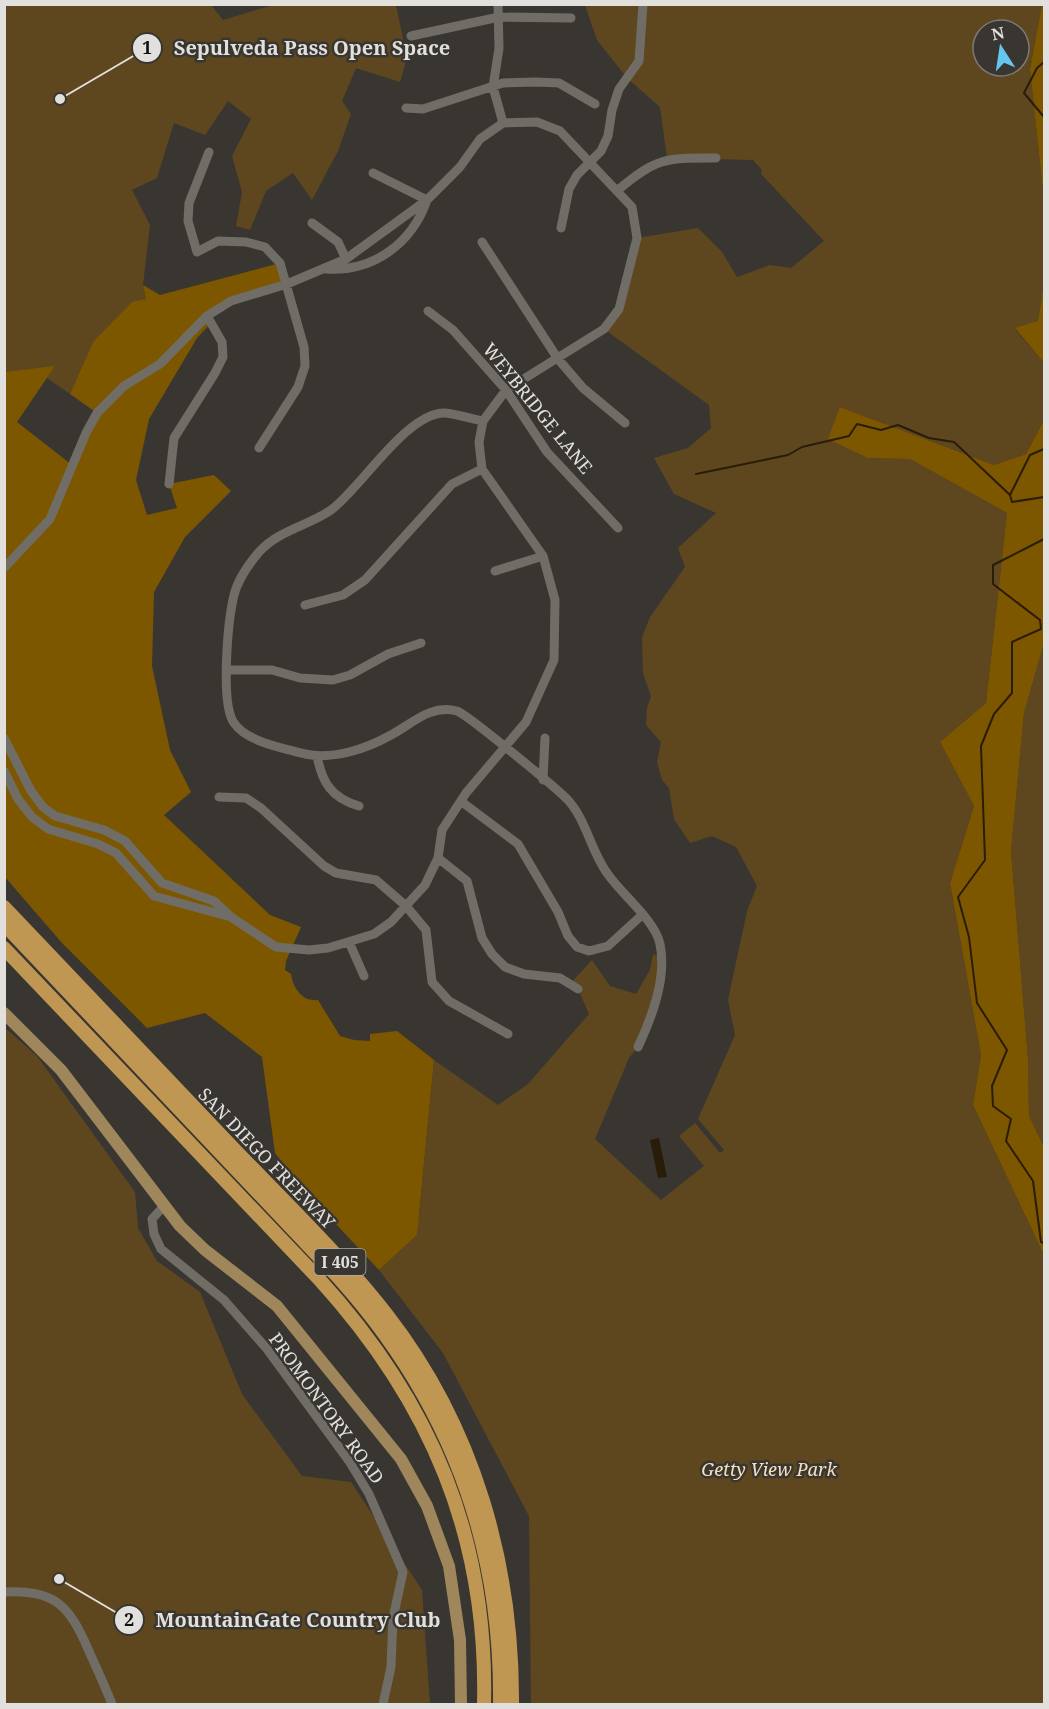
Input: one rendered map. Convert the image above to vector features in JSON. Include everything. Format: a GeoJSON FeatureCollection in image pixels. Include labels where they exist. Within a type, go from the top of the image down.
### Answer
{"type":"FeatureCollection","features":[{"type":"Feature","properties":{"kind":"highway","name":"SAN DIEGO FREEWAY"},"geometry":{"type":"LineString","coordinates":[[4,908],[369,1293],[424,1370],[454,1425],[475,1476],[490,1523],[500,1565],[510,1629],[512,1704]]}},
{"type":"Feature","properties":{"kind":"highway"},"geometry":{"type":"LineString","coordinates":[[4,924],[339,1278],[367,1310],[409,1369],[441,1426],[479,1525],[494,1593],[501,1667],[500,1704]]}},
{"type":"Feature","properties":{"kind":"highway"},"geometry":{"type":"LineString","coordinates":[[4,937],[342,1292],[400,1368],[422,1405],[448,1460],[476,1543],[492,1649],[492,1704]]}},
{"type":"Feature","properties":{"kind":"highway","name":"I 405"},"geometry":{"type":"LineString","coordinates":[[4,948],[327,1288],[362,1328],[396,1377],[438,1456],[464,1533],[480,1618],[484,1704]]}},
{"type":"Feature","properties":{"kind":"main road"},"geometry":{"type":"LineString","coordinates":[[4,1013],[62,1070],[164,1206],[205,1250],[277,1306],[379,1428],[410,1472],[436,1526],[448,1566],[458,1622],[461,1704]]}},
{"type":"Feature","properties":{"kind":"street"},"geometry":{"type":"LineString","coordinates":[[498,4],[499,48],[493,87],[503,123]]}},
{"type":"Feature","properties":{"kind":"street"},"geometry":{"type":"LineString","coordinates":[[561,228],[569,189],[577,175],[601,152],[608,136],[612,110],[619,89],[639,61],[643,4]]}},
{"type":"Feature","properties":{"kind":"street"},"geometry":{"type":"LineString","coordinates":[[411,36],[498,17],[571,18]]}},
{"type":"Feature","properties":{"kind":"street"},"geometry":{"type":"LineString","coordinates":[[406,108],[423,110],[503,83],[559,84],[595,104]]}},
{"type":"Feature","properties":{"kind":"street"},"geometry":{"type":"LineString","coordinates":[[4,568],[50,519],[86,433],[97,413],[124,386],[160,364],[207,316],[231,301],[287,284],[346,259],[427,200],[460,167],[480,140],[503,123],[537,122],[560,131],[632,207],[637,238],[619,309],[604,329],[506,390],[483,421],[479,442],[482,469],[543,556],[555,600],[554,660],[526,722],[442,830],[438,858],[425,885],[392,922],[374,934],[349,942],[309,950],[276,947],[231,917],[214,901],[162,883],[125,841],[104,830],[55,816],[43,807],[31,791],[4,738]]}},
{"type":"Feature","properties":{"kind":"street"},"geometry":{"type":"LineString","coordinates":[[209,152],[189,203],[188,221],[196,252],[218,241],[246,242],[266,247],[280,263],[304,347],[305,366],[298,387],[259,448]]}},
{"type":"Feature","properties":{"kind":"street"},"geometry":{"type":"LineString","coordinates":[[618,190],[643,169],[667,158],[717,158]]}},
{"type":"Feature","properties":{"kind":"street"},"geometry":{"type":"LineString","coordinates":[[374,173],[427,200]]}},
{"type":"Feature","properties":{"kind":"street"},"geometry":{"type":"LineString","coordinates":[[321,269],[356,267],[387,254],[412,230],[427,200]]}},
{"type":"Feature","properties":{"kind":"street"},"geometry":{"type":"LineString","coordinates":[[312,223],[338,242],[346,259]]}},
{"type":"Feature","properties":{"kind":"street"},"geometry":{"type":"LineString","coordinates":[[482,242],[558,359],[583,388],[625,423]]}},
{"type":"Feature","properties":{"kind":"street","name":"WEYBRIDGE LANE"},"geometry":{"type":"LineString","coordinates":[[428,311],[453,330],[506,390],[547,452],[618,528]]}},
{"type":"Feature","properties":{"kind":"street"},"geometry":{"type":"LineString","coordinates":[[169,484],[174,438],[223,357],[222,342],[207,316]]}},
{"type":"Feature","properties":{"kind":"street"},"geometry":{"type":"LineString","coordinates":[[483,421],[443,413],[424,419],[408,431],[335,507],[318,519],[282,533],[261,551],[243,573],[234,594],[228,629],[227,710],[235,724],[249,736],[316,756],[352,752],[375,743],[419,716],[435,711],[458,712],[504,748],[568,801],[608,875],[660,940],[661,977],[650,1023],[638,1047]]}},
{"type":"Feature","properties":{"kind":"street"},"geometry":{"type":"LineString","coordinates":[[305,605],[343,595],[365,580],[452,484],[482,469]]}},
{"type":"Feature","properties":{"kind":"street"},"geometry":{"type":"LineString","coordinates":[[495,571],[543,556]]}},
{"type":"Feature","properties":{"kind":"street"},"geometry":{"type":"LineString","coordinates":[[227,670],[272,670],[300,678],[333,680],[350,675],[388,654],[421,643]]}},
{"type":"Feature","properties":{"kind":"street"},"geometry":{"type":"LineString","coordinates":[[543,780],[545,738]]}},
{"type":"Feature","properties":{"kind":"street"},"geometry":{"type":"LineString","coordinates":[[316,756],[321,778],[328,789],[344,802],[359,806]]}},
{"type":"Feature","properties":{"kind":"street"},"geometry":{"type":"LineString","coordinates":[[4,771],[25,808],[48,829],[98,844],[116,853],[154,896],[231,917]]}},
{"type":"Feature","properties":{"kind":"street"},"geometry":{"type":"LineString","coordinates":[[219,797],[246,798],[261,808],[324,866],[336,873],[376,880],[406,906],[426,930],[432,982],[449,1001],[508,1034]]}},
{"type":"Feature","properties":{"kind":"street"},"geometry":{"type":"LineString","coordinates":[[462,802],[518,844],[558,912],[572,942],[589,951],[608,946],[642,915]]}},
{"type":"Feature","properties":{"kind":"street"},"geometry":{"type":"LineString","coordinates":[[438,858],[467,881],[482,938],[492,954],[505,966],[524,974],[560,978],[578,989]]}},
{"type":"Feature","properties":{"kind":"street"},"geometry":{"type":"LineString","coordinates":[[349,942],[364,976]]}},
{"type":"Feature","properties":{"kind":"street","name":"PROMONTORY ROAD"},"geometry":{"type":"LineString","coordinates":[[164,1206],[152,1219],[161,1249],[224,1300],[267,1349],[362,1480],[395,1551],[401,1565],[402,1580],[393,1618],[391,1667],[383,1704]]}},
{"type":"Feature","properties":{"kind":"street"},"geometry":{"type":"LineString","coordinates":[[4,1592],[37,1593],[48,1596],[67,1610],[78,1624],[112,1704]]}},
{"type":"Feature","properties":{"kind":"green space"},"geometry":{"type":"Polygon","coordinates":[[[5,5],[211,5],[223,20],[273,5],[396,5],[407,58],[400,82],[356,68],[342,101],[351,114],[338,151],[312,200],[293,173],[266,191],[250,230],[236,226],[242,192],[232,156],[251,119],[228,101],[205,135],[174,123],[157,178],[132,190],[150,225],[143,285],[146,299],[93,342],[70,394],[47,378],[54,367],[5,372],[5,5]]]}},
{"type":"Feature","properties":{"kind":"green space","name":"Getty View Park"},"geometry":{"type":"Polygon","coordinates":[[[585,5],[1042,5],[1031,64],[1031,18],[971,18],[971,78],[1031,78],[1044,201],[1044,282],[1038,321],[1015,329],[1044,363],[1044,420],[1026,454],[994,465],[840,407],[868,458],[910,459],[1007,513],[986,703],[940,742],[974,806],[950,883],[981,1055],[973,1105],[1044,1255],[1044,1704],[531,1704],[529,1516],[443,1353],[379,1270],[417,1235],[413,1219],[419,1216],[434,1060],[498,1105],[528,1084],[589,1014],[578,989],[570,984],[592,960],[610,986],[636,994],[650,970],[653,954],[662,958],[661,977],[638,1047],[629,1058],[595,1139],[661,1200],[704,1166],[679,1136],[695,1123],[720,1153],[724,1150],[698,1119],[735,1035],[728,1000],[747,911],[757,886],[736,847],[712,836],[690,843],[674,819],[669,788],[662,780],[657,762],[661,742],[646,725],[647,708],[651,696],[643,673],[642,637],[650,617],[685,567],[678,548],[716,513],[674,494],[654,458],[688,448],[711,428],[709,405],[604,329],[619,309],[637,238],[698,228],[722,252],[737,277],[770,265],[791,268],[824,241],[761,174],[762,170],[753,160],[667,158],[660,107],[627,78],[597,40],[585,5]]]}},
{"type":"Feature","properties":{"kind":"green space"},"geometry":{"type":"Polygon","coordinates":[[[1044,643],[1044,1147],[1029,1116],[1028,1059],[1011,851],[1024,713],[1044,643]]]}},
{"type":"Feature","properties":{"kind":"green space"},"geometry":{"type":"Polygon","coordinates":[[[4,1027],[37,1056],[135,1192],[138,1228],[157,1261],[200,1292],[242,1394],[302,1476],[351,1482],[422,1590],[430,1704],[5,1704],[4,1027]]]}},
{"type":"Feature","properties":{"kind":"shaded area"},"geometry":{"type":"Polygon","coordinates":[[[1042,5],[1044,5],[1044,201],[1031,78],[1031,64],[1042,5]]]}},
{"type":"Feature","properties":{"kind":"shaded area"},"geometry":{"type":"Polygon","coordinates":[[[280,263],[287,284],[231,301],[207,315],[211,323],[197,338],[149,419],[136,480],[147,515],[177,508],[169,484],[214,475],[231,491],[185,537],[154,592],[152,666],[170,750],[191,792],[164,815],[270,915],[301,927],[286,961],[285,970],[291,974],[299,993],[307,999],[318,1000],[340,1036],[370,1041],[370,1034],[397,1031],[434,1060],[417,1235],[379,1270],[305,1191],[275,1153],[262,1057],[205,1013],[147,1028],[62,943],[5,877],[4,372],[55,366],[17,422],[72,465],[97,413],[70,394],[93,342],[132,302],[146,299],[143,285],[160,295],[280,263]]]}},
{"type":"Feature","properties":{"kind":"shaded area"},"geometry":{"type":"Polygon","coordinates":[[[1044,282],[1044,363],[1015,328],[1038,321],[1044,282]]]}},
{"type":"Feature","properties":{"kind":"shaded area"},"geometry":{"type":"Polygon","coordinates":[[[840,407],[994,465],[1026,454],[1044,420],[1044,643],[1024,713],[1011,851],[1028,1059],[1029,1116],[1044,1147],[1044,1255],[973,1105],[981,1055],[950,883],[974,806],[940,742],[986,703],[1007,513],[910,459],[868,458],[828,439],[840,407]]]}},
{"type":"Feature","properties":{"kind":"shaded area"},"geometry":{"type":"Polygon","coordinates":[[[659,1138],[667,1177],[658,1178],[650,1140],[659,1138]]]}},
{"type":"Feature","properties":{"kind":"waterway"},"geometry":{"type":"LineString","coordinates":[[1044,62],[1037,68],[1024,93],[1044,117]]}},
{"type":"Feature","properties":{"kind":"waterway"},"geometry":{"type":"LineString","coordinates":[[696,474],[788,455],[802,447],[849,436],[857,424],[881,430],[898,425],[929,438],[954,442],[1010,495]]}},
{"type":"Feature","properties":{"kind":"waterway"},"geometry":{"type":"LineString","coordinates":[[1044,449],[1030,455],[1010,495],[1012,502],[1044,497]]}},
{"type":"Feature","properties":{"kind":"waterway"},"geometry":{"type":"LineString","coordinates":[[1044,539],[993,565],[993,584],[1040,620],[1041,629],[1012,642],[1012,693],[994,714],[981,746],[985,860],[958,897],[969,937],[977,1003],[1007,1050],[992,1086],[993,1106],[1011,1119],[1006,1141],[1033,1181],[1041,1242],[1044,1243]]}},
{"type":"Feature","properties":{"kind":"place","name":"Sepulveda Pass Open Space"},"geometry":{"type":"Point","coordinates":[60,99]}},
{"type":"Feature","properties":{"kind":"place","name":"MountainGate Country Club"},"geometry":{"type":"Point","coordinates":[59,1579]}}]}
